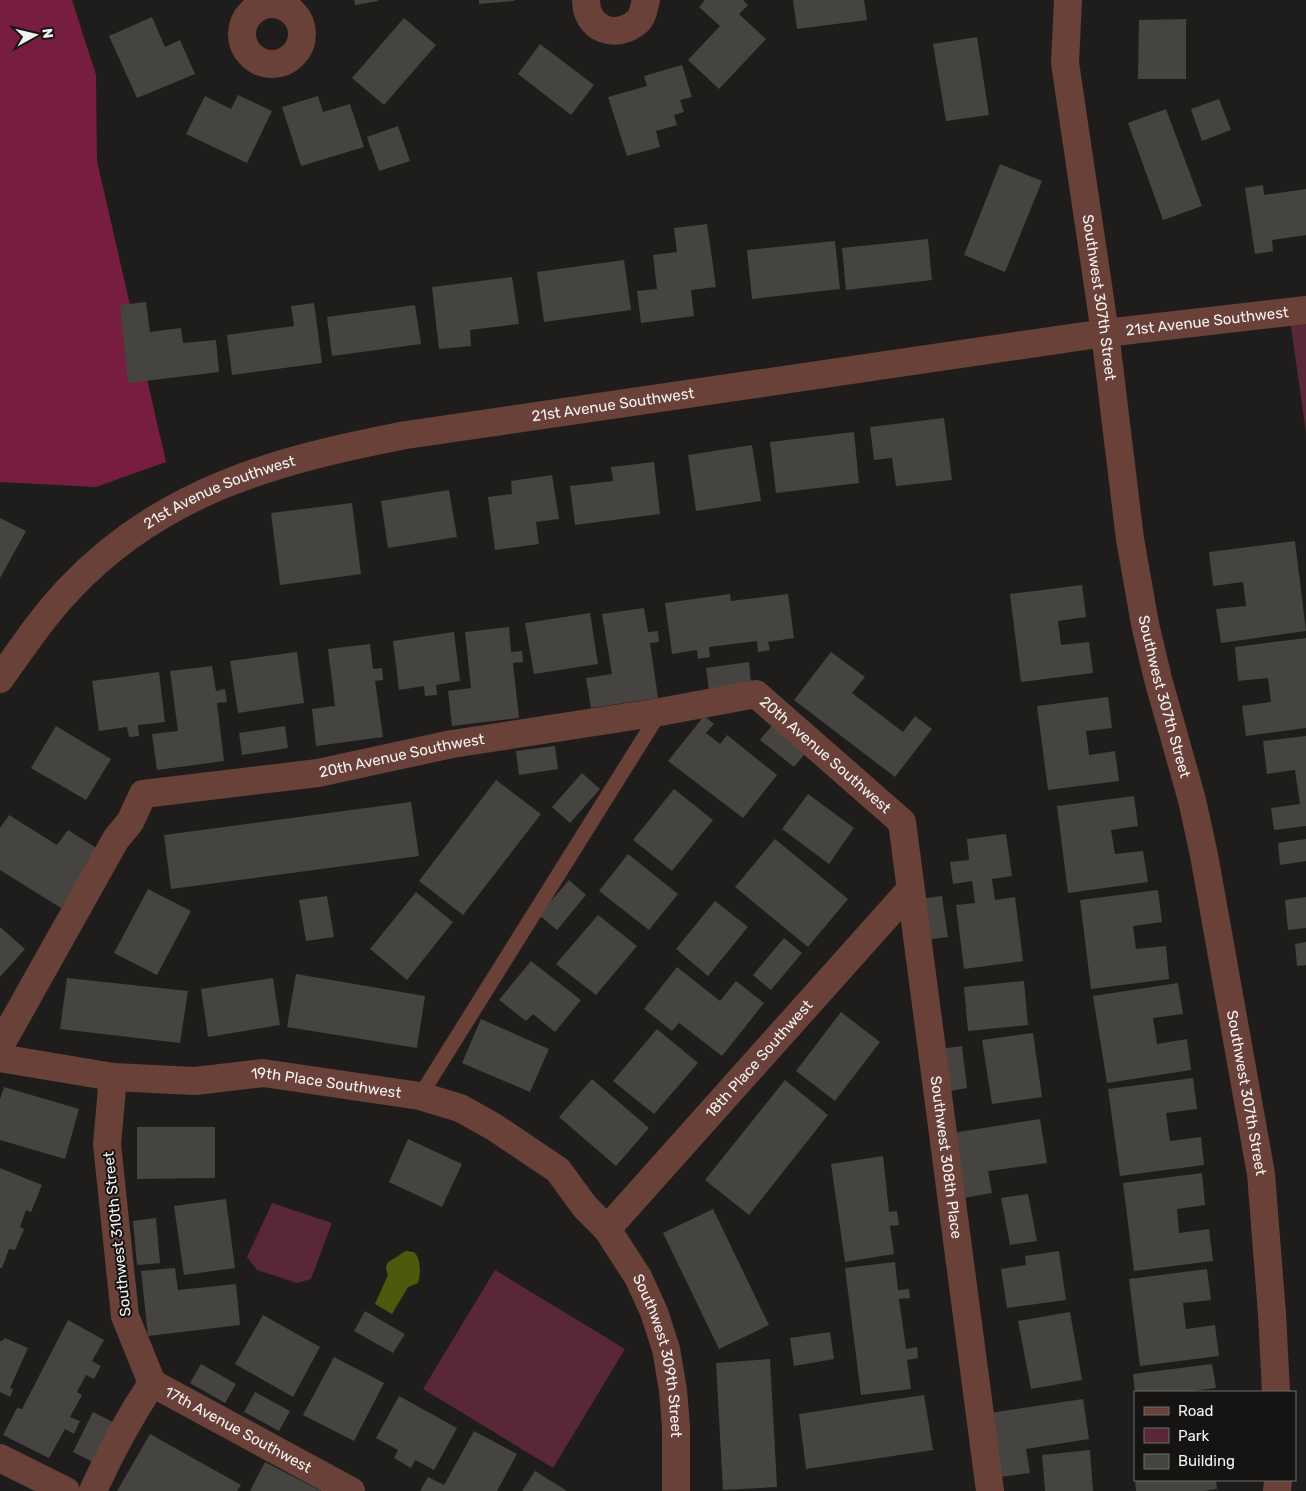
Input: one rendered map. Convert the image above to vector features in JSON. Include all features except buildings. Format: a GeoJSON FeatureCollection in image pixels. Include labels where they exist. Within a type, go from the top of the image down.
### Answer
{"type":"FeatureCollection","features":[{"type":"Feature","properties":{"kind":"street"},"geometry":{"type":"LineString","coordinates":[[586,0],[586,8],[591,20],[600,28],[611,31],[622,30],[638,21],[643,13],[646,0]]}},
{"type":"Feature","properties":{"kind":"street","name":"Southwest 307th Street"},"geometry":{"type":"LineString","coordinates":[[1068,0],[1065,63],[1105,333],[1130,540],[1145,624],[1192,800],[1204,856],[1261,1174],[1276,1391]]}},
{"type":"Feature","properties":{"kind":"street","name":"21st Avenue Southwest"},"geometry":{"type":"LineString","coordinates":[[0,679],[69,589],[106,553],[140,528],[177,505],[206,491],[269,466],[348,446],[406,435],[1105,333],[1306,310]]}},
{"type":"Feature","properties":{"kind":"street","name":"20th Avenue Southwest"},"geometry":{"type":"LineString","coordinates":[[0,1046],[116,839],[130,822],[144,794],[318,773],[452,744],[660,712],[756,694],[902,822]]}},
{"type":"Feature","properties":{"kind":"street","name":"Southwest 308th Place"},"geometry":{"type":"LineString","coordinates":[[902,822],[990,1491]]}},
{"type":"Feature","properties":{"kind":"street","name":"18th Place Southwest"},"geometry":{"type":"LineString","coordinates":[[607,1229],[910,890]]}},
{"type":"Feature","properties":{"kind":"street","name":"19th Place Southwest"},"geometry":{"type":"LineString","coordinates":[[0,1058],[113,1077],[195,1081],[263,1073],[420,1096],[460,1108],[494,1127],[558,1170],[585,1207],[607,1229]]}},
{"type":"Feature","properties":{"kind":"street","name":"Southwest 310th Street"},"geometry":{"type":"LineString","coordinates":[[113,1077],[107,1144],[124,1316],[152,1383]]}},
{"type":"Feature","properties":{"kind":"street","name":"Southwest 309th Street"},"geometry":{"type":"LineString","coordinates":[[607,1229],[638,1277],[654,1312],[666,1348],[673,1390],[676,1427],[676,1491]]}},
{"type":"Feature","properties":{"kind":"street"},"geometry":{"type":"LineString","coordinates":[[92,1491],[127,1421],[152,1383]]}},
{"type":"Feature","properties":{"kind":"street","name":"17th Avenue Southwest"},"geometry":{"type":"LineString","coordinates":[[152,1383],[351,1491]]}},
{"type":"Feature","properties":{"kind":"street"},"geometry":{"type":"LineString","coordinates":[[0,1458],[66,1491]]}},
{"type":"Feature","properties":{"kind":"lane"},"geometry":{"type":"LineString","coordinates":[[420,1096],[660,712]]}},
{"type":"Feature","properties":{"kind":"green space"},"geometry":{"type":"Polygon","coordinates":[[[1306,310],[1306,433],[1289,312],[1306,310]]]}},
{"type":"Feature","properties":{"kind":"green space"},"geometry":{"type":"Polygon","coordinates":[[[272,1203],[332,1223],[311,1279],[297,1283],[257,1270],[247,1257],[272,1203]]]}},
{"type":"Feature","properties":{"kind":"green space"},"geometry":{"type":"Polygon","coordinates":[[[495,1270],[625,1349],[553,1468],[423,1389],[495,1270]]]}},
{"type":"Feature","properties":{"kind":"shaded area"},"geometry":{"type":"Polygon","coordinates":[[[0,0],[72,0],[96,75],[97,161],[166,462],[96,487],[0,482],[0,0]]]}},
{"type":"Feature","properties":{"kind":"shaded area"},"geometry":{"type":"Polygon","coordinates":[[[406,1251],[414,1252],[418,1258],[420,1266],[419,1279],[418,1283],[408,1287],[392,1314],[375,1304],[388,1275],[387,1264],[406,1251]]]}}]}
